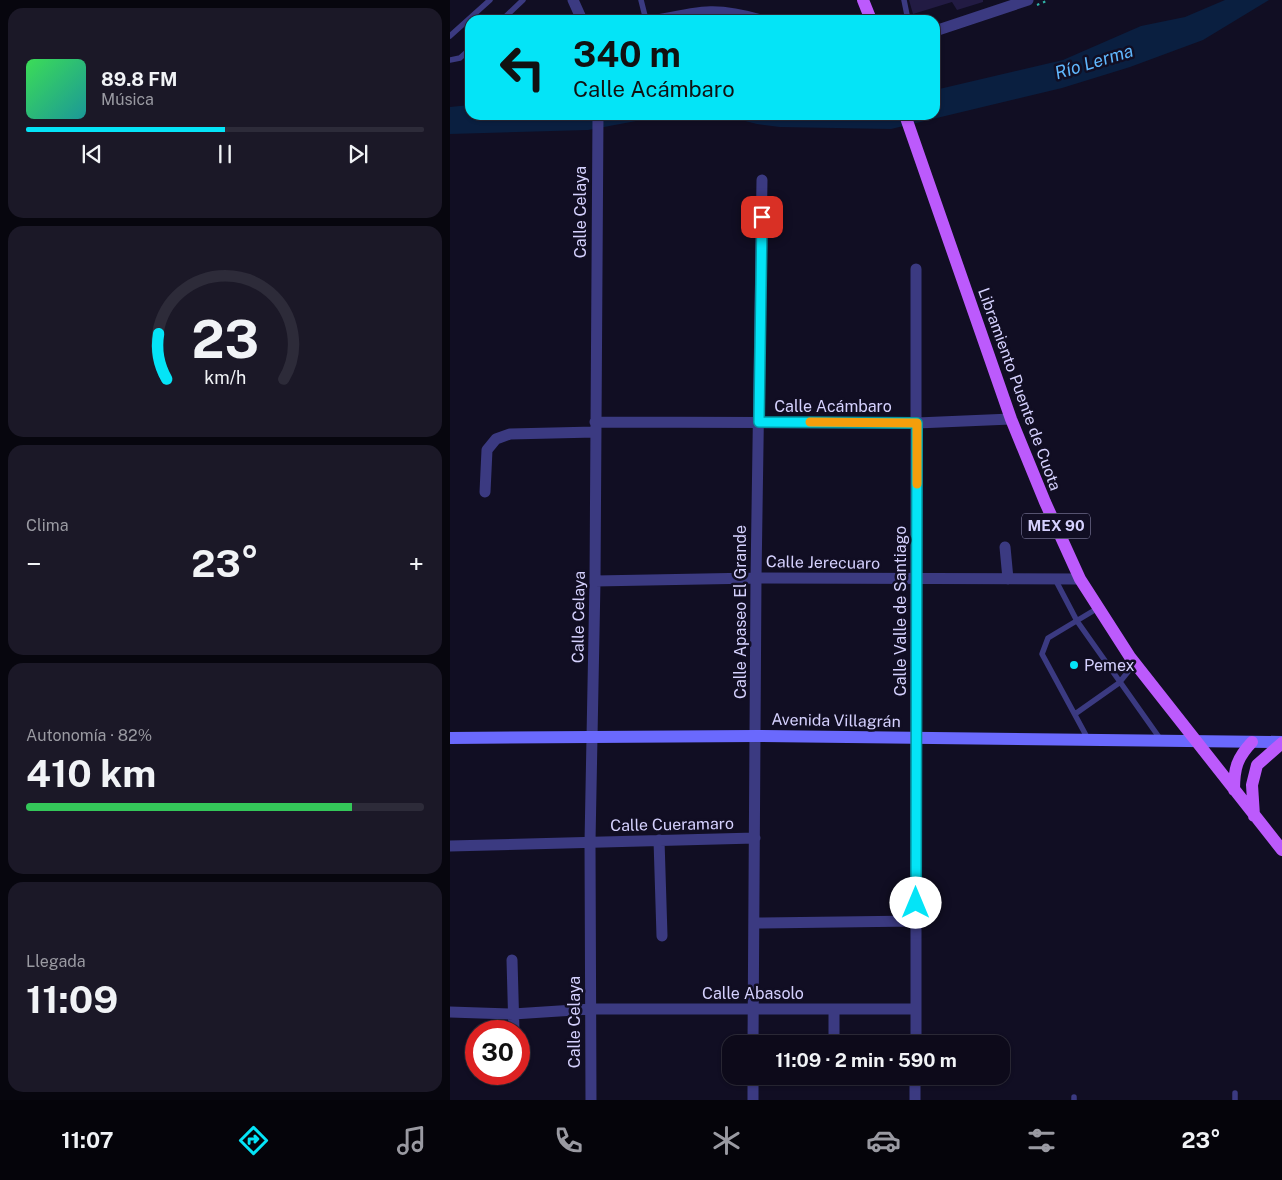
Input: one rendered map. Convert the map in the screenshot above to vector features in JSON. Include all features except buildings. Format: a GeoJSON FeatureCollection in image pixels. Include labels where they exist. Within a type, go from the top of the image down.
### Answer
{"type":"FeatureCollection","features":[{"type":"Feature","properties":{"kind":"main road"},"geometry":{"type":"LineString","coordinates":[[863,0],[868,15]]}},
{"type":"Feature","properties":{"kind":"main road","name":"Libramiento Puente de Cuota"},"geometry":{"type":"LineString","coordinates":[[907,120],[1011,419],[1044,502],[1080,579],[1135,663],[1282,850]]}},
{"type":"Feature","properties":{"kind":"main road"},"geometry":{"type":"LineString","coordinates":[[1234,790],[1234,773],[1241,754],[1252,742]]}},
{"type":"Feature","properties":{"kind":"main road"},"geometry":{"type":"LineString","coordinates":[[1254,816],[1252,785],[1257,765],[1282,742]]}},
{"type":"Feature","properties":{"kind":"street"},"geometry":{"type":"LineString","coordinates":[[573,0],[580,15]]}},
{"type":"Feature","properties":{"kind":"street"},"geometry":{"type":"LineString","coordinates":[[940,29],[1011,3],[1028,0]]}},
{"type":"Feature","properties":{"kind":"street"},"geometry":{"type":"LineString","coordinates":[[682,15],[707,10],[736,12],[745,15]]}},
{"type":"Feature","properties":{"kind":"street","name":"Calle Celaya"},"geometry":{"type":"LineString","coordinates":[[591,1100],[590,842],[595,582],[598,120]]}},
{"type":"Feature","properties":{"kind":"street","name":"Calle Apaseo El Grande"},"geometry":{"type":"LineString","coordinates":[[753,1035],[756,578],[762,180]]}},
{"type":"Feature","properties":{"kind":"street","name":"Calle Valle de Santiago"},"geometry":{"type":"LineString","coordinates":[[916,269],[916,1035]]}},
{"type":"Feature","properties":{"kind":"street","name":"Calle Acámbaro"},"geometry":{"type":"LineString","coordinates":[[486,492],[487,450],[496,439],[510,434],[595,427],[759,422],[917,423],[1011,419]]}},
{"type":"Feature","properties":{"kind":"street"},"geometry":{"type":"LineString","coordinates":[[1005,547],[1008,580]]}},
{"type":"Feature","properties":{"kind":"street","name":"Calle Jerecuaro"},"geometry":{"type":"LineString","coordinates":[[595,582],[756,578],[917,580],[1080,579]]}},
{"type":"Feature","properties":{"kind":"street","name":"Avenida Villagrán"},"geometry":{"type":"LineString","coordinates":[[450,738],[756,736],[1282,742]]}},
{"type":"Feature","properties":{"kind":"street","name":"Calle Cueramaro"},"geometry":{"type":"LineString","coordinates":[[450,846],[755,838]]}},
{"type":"Feature","properties":{"kind":"street"},"geometry":{"type":"LineString","coordinates":[[659,840],[662,936]]}},
{"type":"Feature","properties":{"kind":"street"},"geometry":{"type":"LineString","coordinates":[[755,923],[916,921]]}},
{"type":"Feature","properties":{"kind":"street"},"geometry":{"type":"LineString","coordinates":[[512,960],[513,1020]]}},
{"type":"Feature","properties":{"kind":"street","name":"Calle Abasolo"},"geometry":{"type":"LineString","coordinates":[[450,1012],[513,1014],[590,1009],[916,1009]]}},
{"type":"Feature","properties":{"kind":"street"},"geometry":{"type":"LineString","coordinates":[[834,1009],[834,1035]]}},
{"type":"Feature","properties":{"kind":"street"},"geometry":{"type":"LineString","coordinates":[[753,1085],[753,1100]]}},
{"type":"Feature","properties":{"kind":"street"},"geometry":{"type":"LineString","coordinates":[[915,1085],[915,1100]]}},
{"type":"Feature","properties":{"kind":"lane"},"geometry":{"type":"LineString","coordinates":[[473,15],[490,0]]}},
{"type":"Feature","properties":{"kind":"lane"},"geometry":{"type":"LineString","coordinates":[[507,15],[523,0]]}},
{"type":"Feature","properties":{"kind":"lane"},"geometry":{"type":"LineString","coordinates":[[641,0],[645,15]]}},
{"type":"Feature","properties":{"kind":"lane"},"geometry":{"type":"LineString","coordinates":[[904,0],[907,15]]}},
{"type":"Feature","properties":{"kind":"lane"},"geometry":{"type":"LineString","coordinates":[[450,36],[465,22]]}},
{"type":"Feature","properties":{"kind":"lane"},"geometry":{"type":"LineString","coordinates":[[450,60],[460,58],[465,54]]}},
{"type":"Feature","properties":{"kind":"lane"},"geometry":{"type":"LineString","coordinates":[[1055,579],[1077,620],[1119,683],[1162,742]]}},
{"type":"Feature","properties":{"kind":"lane"},"geometry":{"type":"LineString","coordinates":[[1089,740],[1042,654],[1048,638],[1098,608]]}},
{"type":"Feature","properties":{"kind":"lane"},"geometry":{"type":"LineString","coordinates":[[1075,714],[1119,683],[1135,663]]}},
{"type":"Feature","properties":{"kind":"water","name":"Río Lerma"},"geometry":{"type":"Polygon","coordinates":[[[1225,0],[1269,0],[1203,40],[1130,67],[1062,88],[940,117],[940,89],[1063,60],[1141,26],[1185,17],[1225,0]]]}},
{"type":"Feature","properties":{"kind":"water"},"geometry":{"type":"Polygon","coordinates":[[[465,106],[465,120],[641,120],[588,130],[450,134],[450,107],[465,106]]]}},
{"type":"Feature","properties":{"kind":"water"},"geometry":{"type":"Polygon","coordinates":[[[741,120],[929,120],[891,129],[780,127],[741,120]]]}},
{"type":"Feature","properties":{"kind":"slow traffic"},"geometry":{"type":"LineString","coordinates":[[810,422],[917,423],[917,484]]}},
{"type":"Feature","properties":{"kind":"place","name":"Pemex"},"geometry":{"type":"Point","coordinates":[1074,665]}},
{"type":"Feature","properties":{"kind":"route"},"geometry":{"type":"LineString","coordinates":[[762,217],[759,422],[917,423],[916,903]]}}]}
